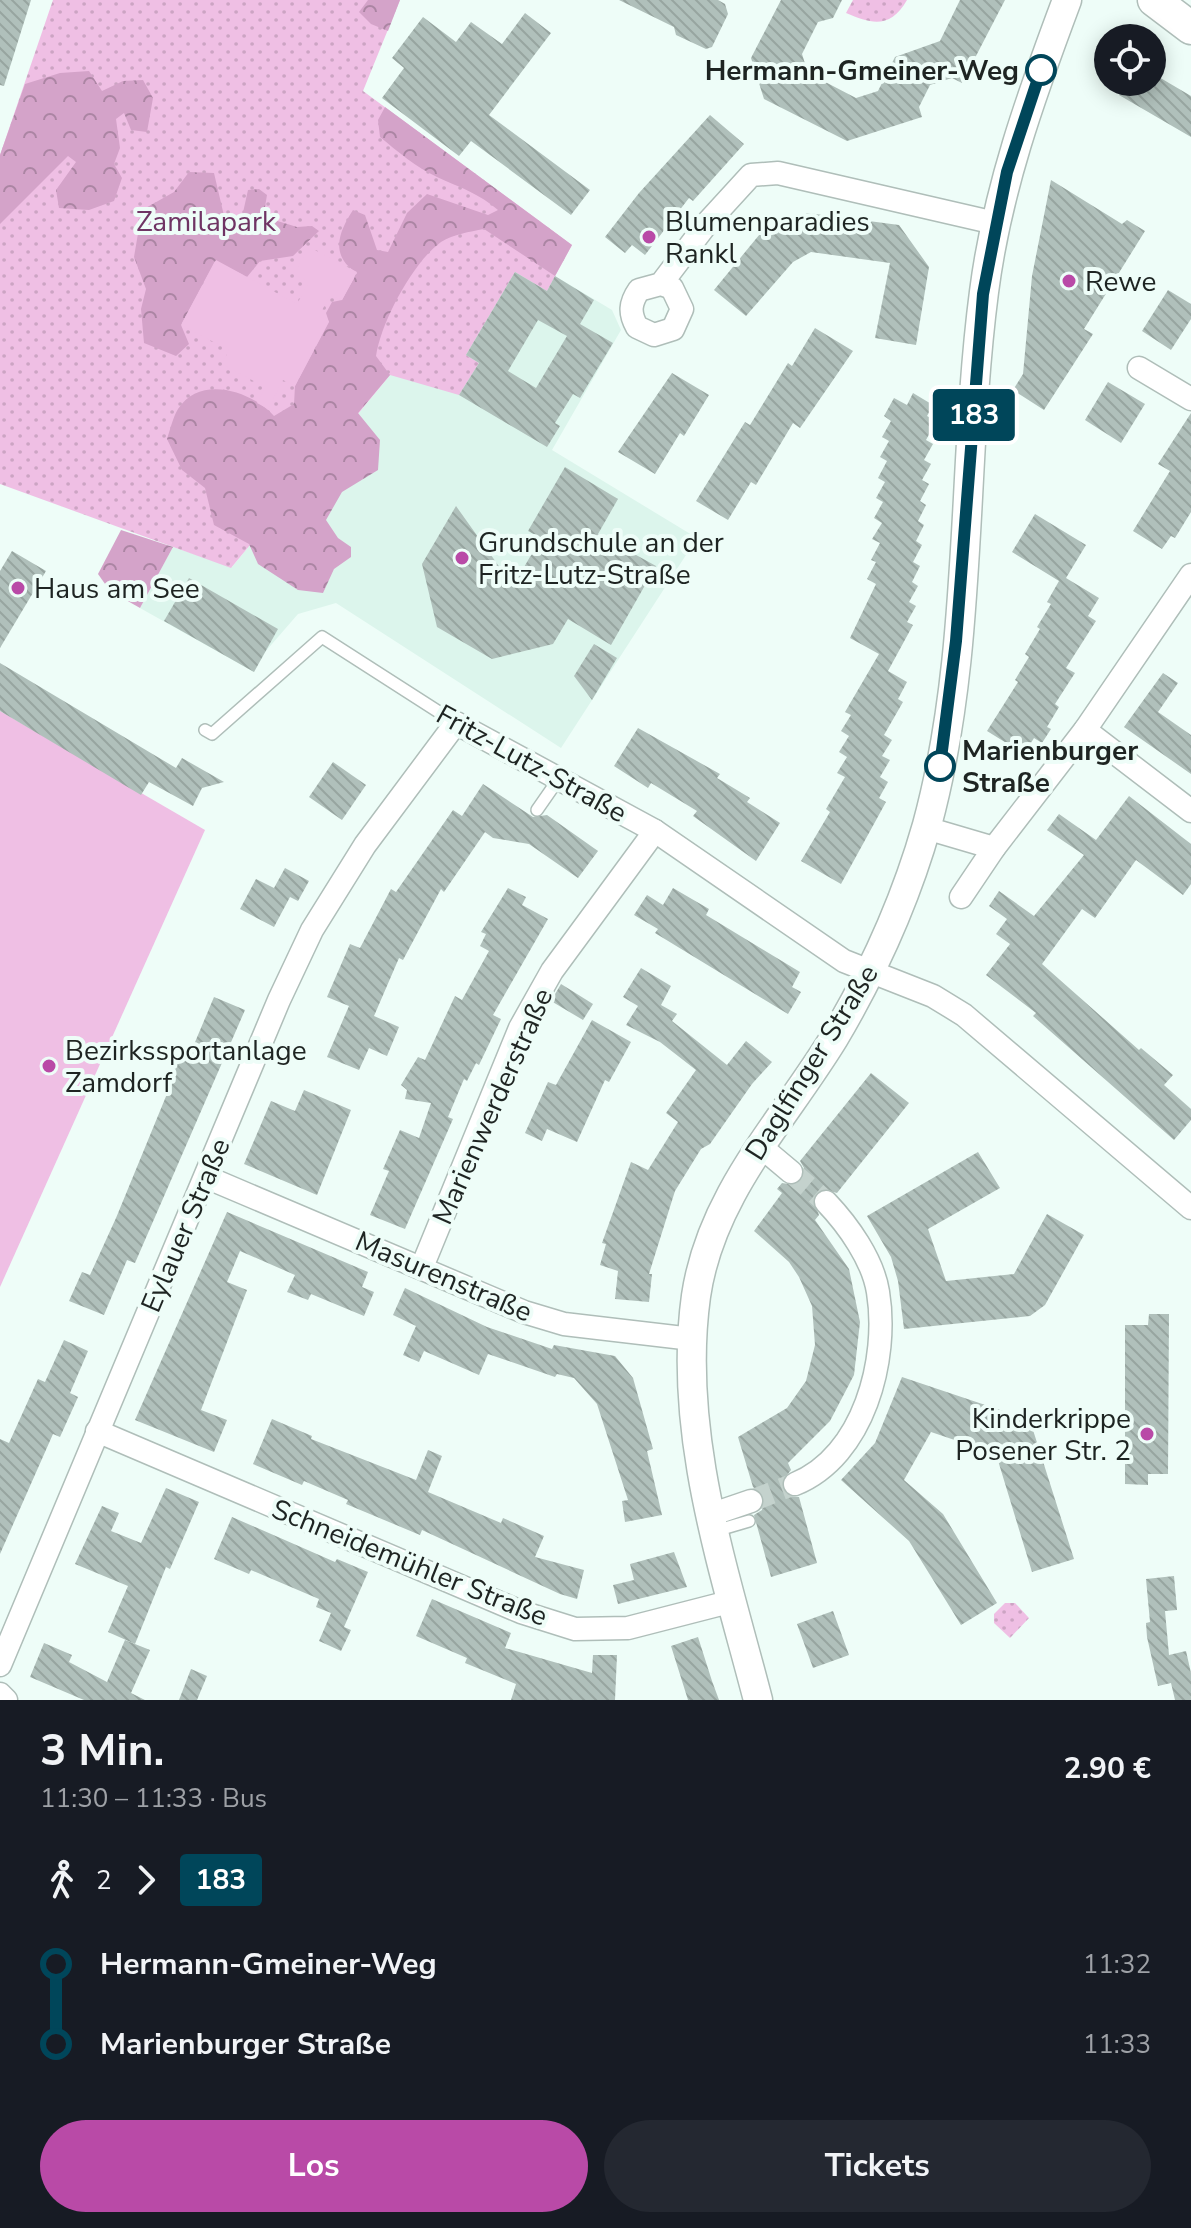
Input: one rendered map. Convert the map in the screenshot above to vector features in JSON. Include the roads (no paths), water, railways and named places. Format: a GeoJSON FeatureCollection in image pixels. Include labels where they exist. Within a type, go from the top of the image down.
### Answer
{"type":"FeatureCollection","features":[{"type":"Feature","properties":{"kind":"main road"},"geometry":{"type":"LineString","coordinates":[[1154,0],[1191,28]]}},
{"type":"Feature","properties":{"kind":"street","name":"Daglfinger Straße"},"geometry":{"type":"LineString","coordinates":[[758,1700],[712,1523],[696,1437],[692,1339],[707,1246],[726,1201],[833,1039],[871,972],[926,828],[951,700],[983,294],[995,223],[1019,133],[1067,0]]}},
{"type":"Feature","properties":{"kind":"street"},"geometry":{"type":"LineString","coordinates":[[661,284],[708,222],[751,175],[778,173],[995,223]]}},
{"type":"Feature","properties":{"kind":"street"},"geometry":{"type":"LineString","coordinates":[[1139,368],[1191,399]]}},
{"type":"Feature","properties":{"kind":"street"},"geometry":{"type":"LineString","coordinates":[[961,897],[994,848],[1085,730],[1191,575]]}},
{"type":"Feature","properties":{"kind":"street","name":"Fritz-Lutz-Straße"},"geometry":{"type":"LineString","coordinates":[[456,723],[655,831],[844,961],[871,972]]}},
{"type":"Feature","properties":{"kind":"street","name":"Eylauer Straße"},"geometry":{"type":"LineString","coordinates":[[0,1665],[279,1000],[312,930],[365,845],[456,723]]}},
{"type":"Feature","properties":{"kind":"street"},"geometry":{"type":"LineString","coordinates":[[1085,730],[1191,811]]}},
{"type":"Feature","properties":{"kind":"street"},"geometry":{"type":"LineString","coordinates":[[926,828],[994,848]]}},
{"type":"Feature","properties":{"kind":"street","name":"Marienwerderstraße"},"geometry":{"type":"LineString","coordinates":[[422,1267],[520,1028],[552,971],[655,831]]}},
{"type":"Feature","properties":{"kind":"street"},"geometry":{"type":"LineString","coordinates":[[871,972],[933,996],[964,1015],[1191,1208]]}},
{"type":"Feature","properties":{"kind":"street"},"geometry":{"type":"LineString","coordinates":[[760,1146],[791,1172]]}},
{"type":"Feature","properties":{"kind":"street","name":"Masurenstraße"},"geometry":{"type":"LineString","coordinates":[[206,1177],[524,1312],[564,1324],[692,1339]]}},
{"type":"Feature","properties":{"kind":"street"},"geometry":{"type":"LineString","coordinates":[[795,1484],[833,1455],[857,1422],[874,1381],[880,1351],[878,1289],[856,1240],[826,1202]]}},
{"type":"Feature","properties":{"kind":"street","name":"Schneidemühler Straße"},"geometry":{"type":"LineString","coordinates":[[97,1431],[521,1612],[575,1629],[628,1628],[733,1601]]}},
{"type":"Feature","properties":{"kind":"street"},"geometry":{"type":"LineString","coordinates":[[712,1523],[750,1511]]}},
{"type":"Feature","properties":{"kind":"street"},"geometry":{"type":"LineString","coordinates":[[0,1694],[6,1700]]}},
{"type":"Feature","properties":{"kind":"lane","name":"Fritz-Lutz-Straße"},"geometry":{"type":"LineString","coordinates":[[205,730],[212,734],[322,637],[456,723]]}},
{"type":"Feature","properties":{"kind":"lane"},"geometry":{"type":"LineString","coordinates":[[537,810],[560,777]]}},
{"type":"Feature","properties":{"kind":"tunnel"},"geometry":{"type":"LineString","coordinates":[[791,1172],[826,1202]]}},
{"type":"Feature","properties":{"kind":"tunnel"},"geometry":{"type":"LineString","coordinates":[[751,1501],[795,1484]]}},
{"type":"Feature","properties":{"kind":"place","name":"Hermann-Gmeiner-Weg"},"geometry":{"type":"Point","coordinates":[1041,70]}},
{"type":"Feature","properties":{"kind":"place","name":"Blumenparadies Rankl"},"geometry":{"type":"Point","coordinates":[649,237]}},
{"type":"Feature","properties":{"kind":"place","name":"Rewe"},"geometry":{"type":"Point","coordinates":[1069,281]}},
{"type":"Feature","properties":{"kind":"place","name":"Grundschule an der Fritz-Lutz-Straße"},"geometry":{"type":"Point","coordinates":[462,558]}},
{"type":"Feature","properties":{"kind":"place","name":"Haus am See"},"geometry":{"type":"Point","coordinates":[18,588]}},
{"type":"Feature","properties":{"kind":"place","name":"Marienburger Straße"},"geometry":{"type":"Point","coordinates":[940,766]}},
{"type":"Feature","properties":{"kind":"place","name":"Bezirkssportanlage Zamdorf"},"geometry":{"type":"Point","coordinates":[49,1066]}},
{"type":"Feature","properties":{"kind":"place","name":"Kinderkrippe Posener Str. 2"},"geometry":{"type":"Point","coordinates":[1147,1434]}},
{"type":"Feature","properties":{"kind":"park label","name":"Zamilapark"},"geometry":{"type":"Point","coordinates":[206,221]}}]}
